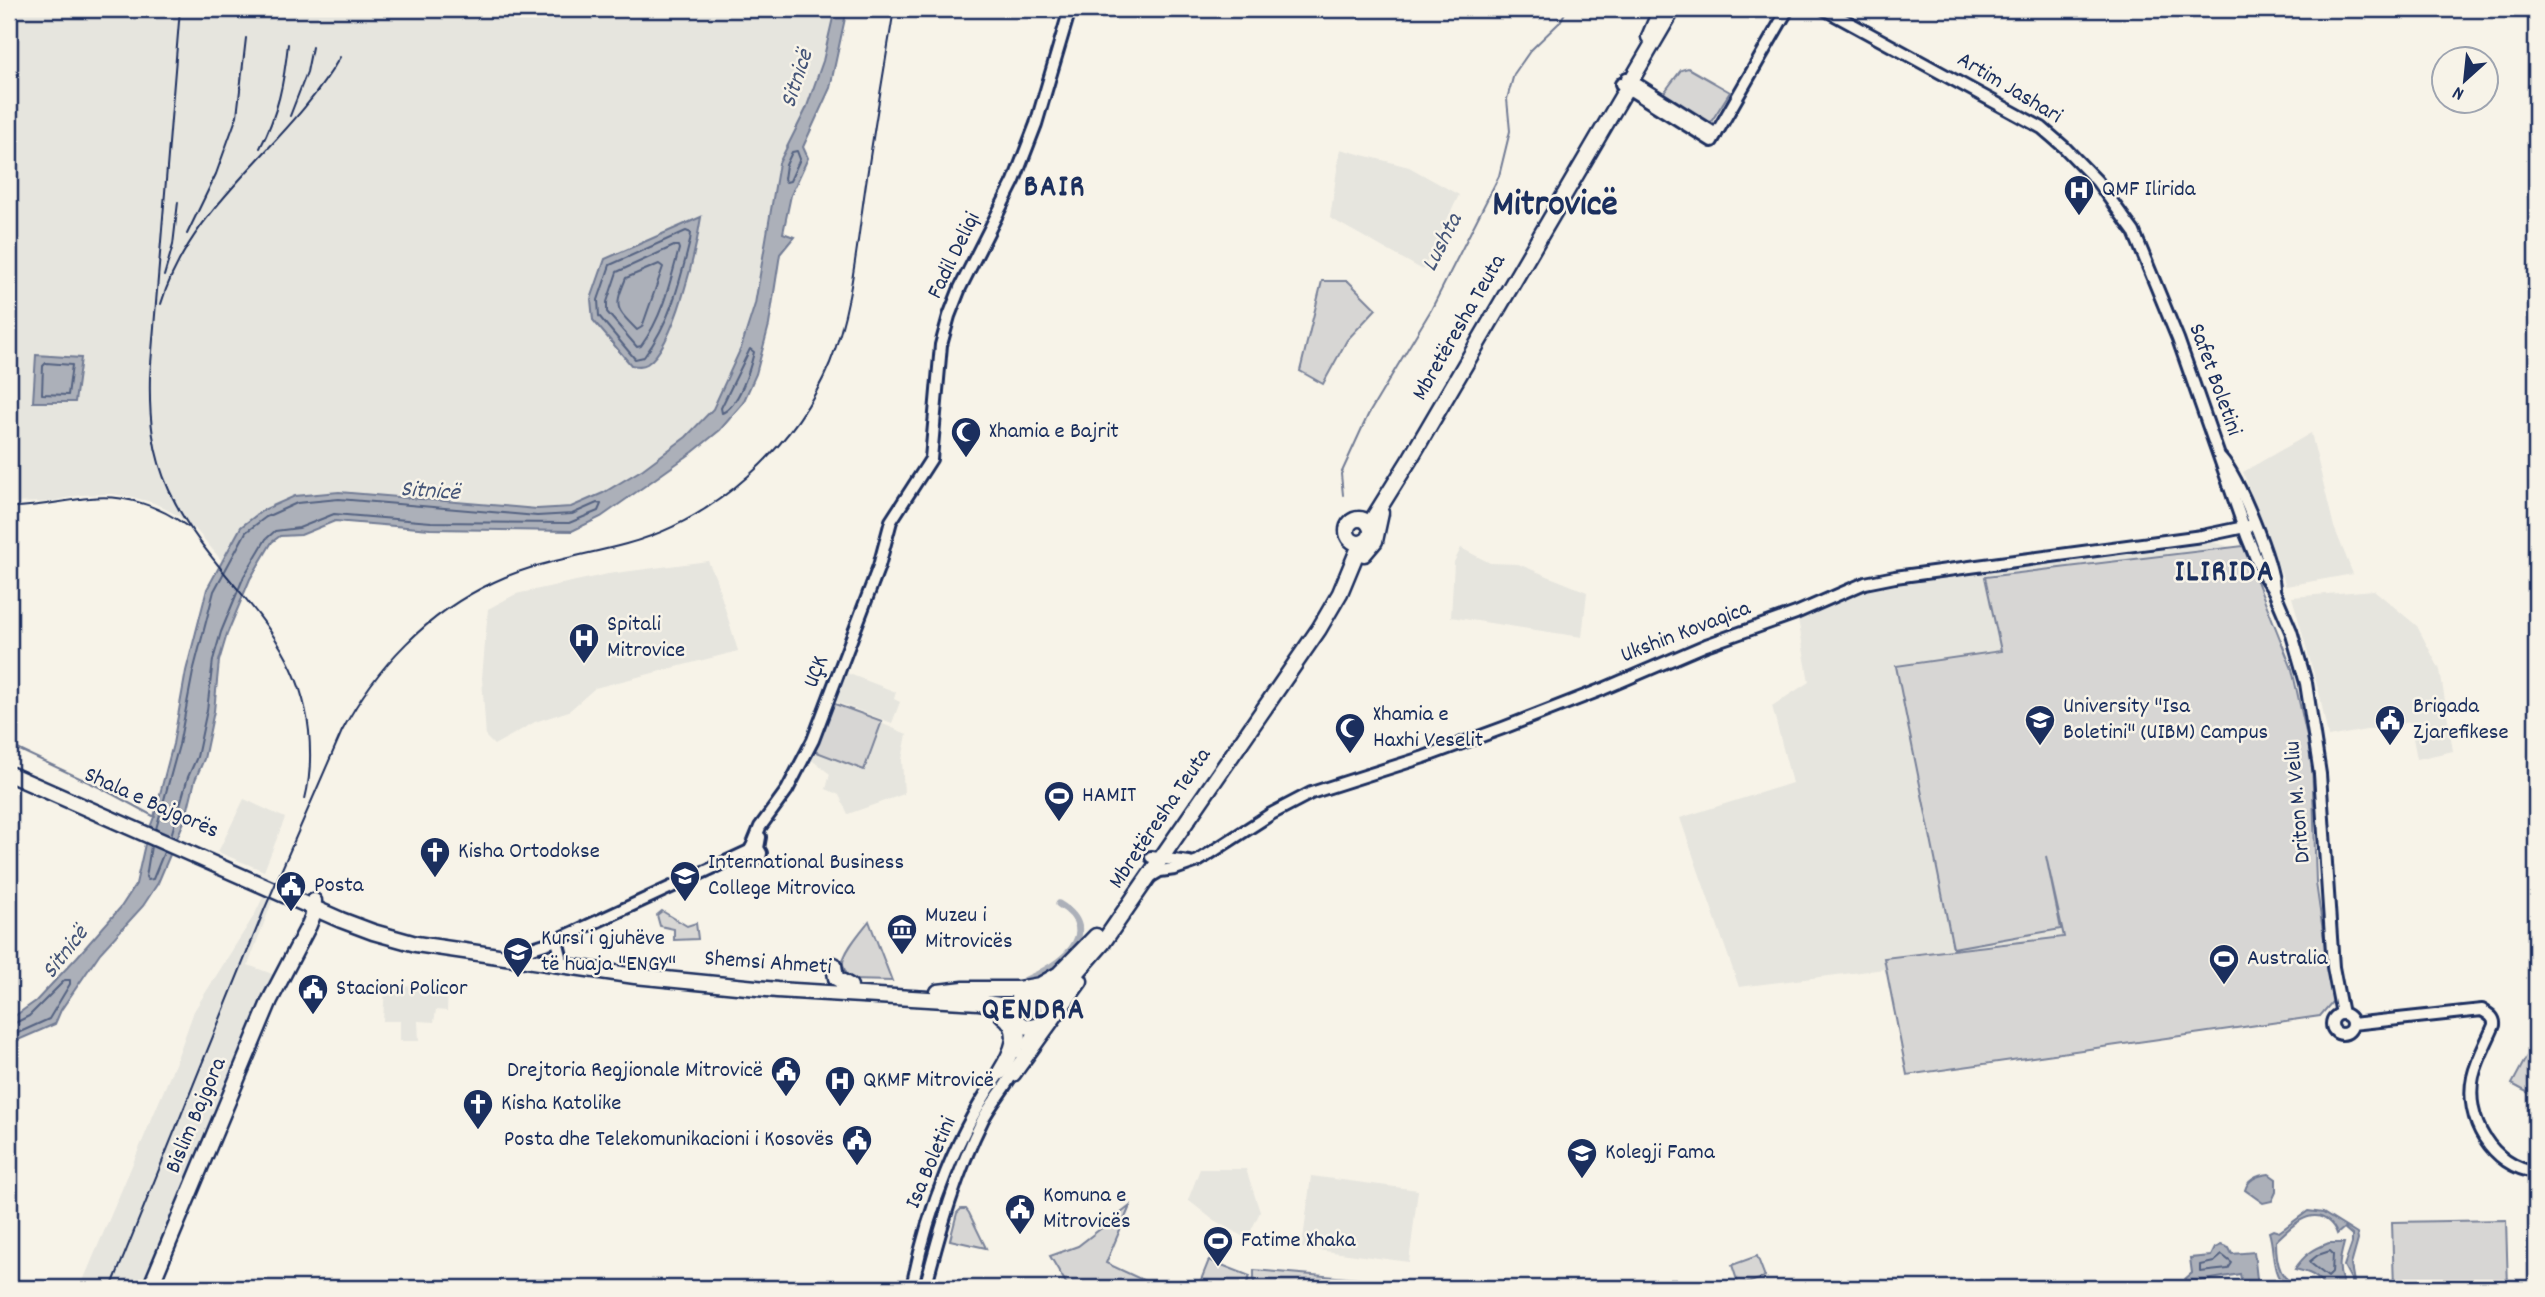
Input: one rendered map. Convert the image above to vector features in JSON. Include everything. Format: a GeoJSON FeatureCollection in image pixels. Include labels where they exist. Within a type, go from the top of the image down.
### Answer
{"type":"FeatureCollection","features":[{"type":"Feature","properties":{"kind":"main road"},"geometry":{"type":"LineString","coordinates":[[1649,37],[1661,9]]}},
{"type":"Feature","properties":{"kind":"main road"},"geometry":{"type":"LineString","coordinates":[[1649,37],[1668,9]]}},
{"type":"Feature","properties":{"kind":"main road","name":"Mbretëresha Teuta"},"geometry":{"type":"LineString","coordinates":[[1043,1000],[1050,990],[1064,979],[1175,836],[1321,626],[1340,593],[1357,552],[1371,533],[1371,515],[1627,83],[1674,9]]}},
{"type":"Feature","properties":{"kind":"main road","name":"Mbretëresha Teuta"},"geometry":{"type":"LineString","coordinates":[[1627,83],[1649,37]]}},
{"type":"Feature","properties":{"kind":"main road"},"geometry":{"type":"LineString","coordinates":[[1340,593],[1365,551],[1375,541],[1371,515],[1349,525],[1347,531],[1349,538],[1358,543],[1365,542]]}},
{"type":"Feature","properties":{"kind":"main road","name":"Mbretëresha Teuta"},"geometry":{"type":"LineString","coordinates":[[1043,1000],[1093,955],[1147,879],[1156,858],[1322,610],[1350,556],[1349,538]]}},
{"type":"Feature","properties":{"kind":"main road","name":"Shala e Bajgorës"},"geometry":{"type":"LineString","coordinates":[[9,764],[103,813]]}},
{"type":"Feature","properties":{"kind":"main road","name":"Shala e Bajgorës"},"geometry":{"type":"LineString","coordinates":[[9,774],[274,887]]}},
{"type":"Feature","properties":{"kind":"main road","name":"Shemsi Ahmeti"},"geometry":{"type":"LineString","coordinates":[[274,887],[321,920],[341,920],[416,944],[732,978],[850,986],[935,996],[1000,1005],[1018,1021]]}},
{"type":"Feature","properties":{"kind":"main road","name":"Shemsi Ahmeti"},"geometry":{"type":"LineString","coordinates":[[308,910],[416,936],[523,951],[635,976],[733,986],[1017,1000]]}},
{"type":"Feature","properties":{"kind":"main road","name":"Bislim Bajgora"},"geometry":{"type":"LineString","coordinates":[[150,1288],[308,910]]}},
{"type":"Feature","properties":{"kind":"main road"},"geometry":{"type":"LineString","coordinates":[[935,996],[964,989],[1018,989],[1040,985],[1059,974],[1096,936]]}},
{"type":"Feature","properties":{"kind":"main road"},"geometry":{"type":"LineString","coordinates":[[1007,1073],[1073,990],[1093,955]]}},
{"type":"Feature","properties":{"kind":"main road"},"geometry":{"type":"LineString","coordinates":[[834,965],[836,978],[850,986]]}},
{"type":"Feature","properties":{"kind":"main road"},"geometry":{"type":"LineString","coordinates":[[1073,990],[1074,999],[1082,1005]]}},
{"type":"Feature","properties":{"kind":"main road"},"geometry":{"type":"LineString","coordinates":[[1027,993],[1043,1000],[1048,1013],[1037,1027],[1031,1028],[1018,1021],[1014,1005],[1017,1000],[1027,993]]}},
{"type":"Feature","properties":{"kind":"main road"},"geometry":{"type":"LineString","coordinates":[[935,996],[996,1012],[1007,1018],[1014,1031],[1015,1041],[1007,1073]]}},
{"type":"Feature","properties":{"kind":"street","name":"Fadil Deliqi"},"geometry":{"type":"LineString","coordinates":[[891,521],[931,459],[940,345],[960,288],[1014,181],[1036,124],[1070,9]]}},
{"type":"Feature","properties":{"kind":"street"},"geometry":{"type":"LineString","coordinates":[[1627,83],[1714,138],[1788,9]]}},
{"type":"Feature","properties":{"kind":"street","name":"Artim Jashari"},"geometry":{"type":"LineString","coordinates":[[1824,9],[2042,128],[2097,181],[2117,206],[2139,244]]}},
{"type":"Feature","properties":{"kind":"street","name":"Safet Boletini"},"geometry":{"type":"LineString","coordinates":[[2139,244],[2251,531]]}},
{"type":"Feature","properties":{"kind":"street","name":"UÇK"},"geometry":{"type":"LineString","coordinates":[[557,940],[753,852],[760,827],[787,790],[813,740],[879,566],[891,521]]}},
{"type":"Feature","properties":{"kind":"street","name":"Ukshin Kovaqica"},"geometry":{"type":"LineString","coordinates":[[1147,879],[1155,873],[1185,867],[1211,854],[1296,799],[1424,757],[1586,696],[1706,645],[1796,614],[1865,583],[2251,531]]}},
{"type":"Feature","properties":{"kind":"street","name":"Driton M. Veliu"},"geometry":{"type":"LineString","coordinates":[[2251,531],[2273,577],[2274,591],[2291,631],[2306,683],[2321,783],[2333,967],[2342,1014]]}},
{"type":"Feature","properties":{"kind":"street"},"geometry":{"type":"LineString","coordinates":[[1175,836],[1174,852],[1182,862]]}},
{"type":"Feature","properties":{"kind":"street","name":"Ukshin Kovaqica"},"geometry":{"type":"LineString","coordinates":[[1156,858],[1192,862],[1211,854]]}},
{"type":"Feature","properties":{"kind":"street"},"geometry":{"type":"LineString","coordinates":[[523,951],[557,940],[561,960]]}},
{"type":"Feature","properties":{"kind":"street"},"geometry":{"type":"LineString","coordinates":[[2352,1024],[2482,1010],[2489,1014],[2494,1023],[2474,1073],[2471,1098],[2475,1120],[2497,1152],[2522,1169],[2536,1172]]}},
{"type":"Feature","properties":{"kind":"street"},"geometry":{"type":"LineString","coordinates":[[2342,1014],[2347,1016],[2352,1024],[2345,1034],[2339,1034],[2332,1024],[2333,1018],[2342,1014]]}},
{"type":"Feature","properties":{"kind":"street","name":"Isa Boletini"},"geometry":{"type":"LineString","coordinates":[[925,1288],[945,1214],[968,1153],[1019,1046],[1018,1021]]}},
{"type":"Feature","properties":{"kind":"street","name":"Isa Boletini"},"geometry":{"type":"LineString","coordinates":[[912,1288],[932,1210],[968,1126],[1037,1027]]}},
{"type":"Feature","properties":{"kind":"shaded area"},"geometry":{"type":"Polygon","coordinates":[[[9,9],[835,9],[823,61],[770,211],[755,304],[741,348],[713,409],[686,437],[643,469],[603,493],[571,507],[537,509],[339,492],[241,527],[222,561],[197,531],[177,515],[154,503],[132,497],[112,494],[81,495],[48,502],[9,503],[9,9]]]}},
{"type":"Feature","properties":{"kind":"shaded area"},"geometry":{"type":"Polygon","coordinates":[[[1688,68],[1730,92],[1709,125],[1663,94],[1681,70],[1688,68]]]}},
{"type":"Feature","properties":{"kind":"shaded area"},"geometry":{"type":"Polygon","coordinates":[[[1340,149],[1409,167],[1459,195],[1423,270],[1330,218],[1340,149]]]}},
{"type":"Feature","properties":{"kind":"shaded area"},"geometry":{"type":"Polygon","coordinates":[[[1322,281],[1348,281],[1376,309],[1347,340],[1323,384],[1300,371],[1322,281]]]}},
{"type":"Feature","properties":{"kind":"shaded area"},"geometry":{"type":"Polygon","coordinates":[[[2311,433],[2334,527],[2353,574],[2286,586],[2243,472],[2311,433]]]}},
{"type":"Feature","properties":{"kind":"shaded area","name":"University \"Isa Boletini\" (UIBM) Campus"},"geometry":{"type":"Polygon","coordinates":[[[2176,542],[2211,542],[2236,548],[2233,926],[1739,987],[1680,818],[1792,783],[1772,706],[1809,682],[1798,619],[1865,585],[2176,542]]]}},
{"type":"Feature","properties":{"kind":"shaded area","name":"University \"Isa Boletini\" (UIBM) Campus"},"geometry":{"type":"Polygon","coordinates":[[[2243,546],[2292,669],[2312,759],[2316,883],[2333,1001],[2320,1016],[1907,1075],[1884,958],[2064,937],[2046,856],[2061,929],[1953,948],[1896,666],[2001,651],[1985,577],[2243,546]]]}},
{"type":"Feature","properties":{"kind":"shaded area"},"geometry":{"type":"Polygon","coordinates":[[[1461,548],[1490,563],[1518,564],[1587,592],[1582,637],[1451,617],[1454,562],[1461,548]]]}},
{"type":"Feature","properties":{"kind":"shaded area","name":"Spitali Mitrovice"},"geometry":{"type":"Polygon","coordinates":[[[708,561],[738,651],[595,688],[569,711],[535,722],[494,745],[486,737],[482,678],[488,609],[516,594],[608,574],[708,561]]]}},
{"type":"Feature","properties":{"kind":"shaded area"},"geometry":{"type":"Polygon","coordinates":[[[2374,590],[2417,626],[2440,670],[2453,751],[2417,759],[2410,722],[2328,737],[2320,696],[2292,597],[2374,590]]]}},
{"type":"Feature","properties":{"kind":"shaded area"},"geometry":{"type":"Polygon","coordinates":[[[844,672],[896,692],[894,699],[900,702],[892,723],[833,701],[844,672]]]}},
{"type":"Feature","properties":{"kind":"shaded area"},"geometry":{"type":"Polygon","coordinates":[[[830,702],[907,734],[902,760],[904,794],[848,814],[839,795],[826,789],[830,774],[809,758],[830,702]]]}},
{"type":"Feature","properties":{"kind":"shaded area"},"geometry":{"type":"Polygon","coordinates":[[[832,703],[882,721],[864,770],[814,751],[832,703]]]}},
{"type":"Feature","properties":{"kind":"shaded area"},"geometry":{"type":"Polygon","coordinates":[[[244,799],[285,818],[264,871],[218,852],[244,799]]]}},
{"type":"Feature","properties":{"kind":"shaded area"},"geometry":{"type":"Polygon","coordinates":[[[264,895],[273,899],[248,965],[275,975],[147,1288],[80,1288],[175,1064],[194,1011],[255,914],[264,895]]]}},
{"type":"Feature","properties":{"kind":"shaded area"},"geometry":{"type":"Polygon","coordinates":[[[662,911],[687,926],[696,923],[698,939],[674,940],[674,929],[660,926],[657,915],[662,911]]]}},
{"type":"Feature","properties":{"kind":"shaded area"},"geometry":{"type":"Polygon","coordinates":[[[869,921],[892,981],[850,980],[844,969],[845,955],[869,921]]]}},
{"type":"Feature","properties":{"kind":"shaded area"},"geometry":{"type":"Polygon","coordinates":[[[385,985],[448,989],[447,1011],[436,1010],[434,1022],[418,1021],[419,1041],[400,1041],[400,1021],[383,1021],[385,985]]]}},
{"type":"Feature","properties":{"kind":"shaded area"},"geometry":{"type":"Polygon","coordinates":[[[1031,999],[1039,1002],[1042,1010],[1039,1018],[1031,1021],[1023,1018],[1020,1010],[1023,1002],[1031,999]]]}},
{"type":"Feature","properties":{"kind":"shaded area"},"geometry":{"type":"Polygon","coordinates":[[[2536,1039],[2536,1097],[2512,1084],[2536,1039]]]}},
{"type":"Feature","properties":{"kind":"shaded area"},"geometry":{"type":"Polygon","coordinates":[[[1200,1169],[1246,1169],[1260,1212],[1247,1239],[1212,1219],[1188,1200],[1200,1169]]]}},
{"type":"Feature","properties":{"kind":"shaded area"},"geometry":{"type":"Polygon","coordinates":[[[1311,1176],[1418,1190],[1409,1262],[1302,1248],[1311,1176]]]}},
{"type":"Feature","properties":{"kind":"shaded area"},"geometry":{"type":"Polygon","coordinates":[[[1130,1206],[1106,1263],[1149,1283],[1168,1288],[1069,1288],[1050,1256],[1078,1246],[1130,1206]]]}},
{"type":"Feature","properties":{"kind":"shaded area"},"geometry":{"type":"Polygon","coordinates":[[[966,1209],[969,1213],[986,1248],[950,1240],[957,1213],[966,1209]]]}},
{"type":"Feature","properties":{"kind":"shaded area"},"geometry":{"type":"Polygon","coordinates":[[[2506,1220],[2508,1288],[2394,1288],[2392,1222],[2506,1220]]]}},
{"type":"Feature","properties":{"kind":"shaded area"},"geometry":{"type":"Polygon","coordinates":[[[1757,1256],[1765,1277],[1739,1286],[1732,1265],[1757,1256]]]}},
{"type":"Feature","properties":{"kind":"shaded area","name":"Fatime Xhaka"},"geometry":{"type":"Polygon","coordinates":[[[1209,1260],[1250,1276],[1245,1288],[1222,1288],[1201,1280],[1209,1260]]]}},
{"type":"Feature","properties":{"kind":"shaded area"},"geometry":{"type":"Polygon","coordinates":[[[1254,1270],[1467,1288],[1254,1288],[1254,1270]]]}},
{"type":"Feature","properties":{"kind":"water"},"geometry":{"type":"Polygon","coordinates":[[[835,9],[847,9],[830,88],[803,147],[808,158],[791,195],[783,233],[794,237],[780,254],[769,325],[756,374],[743,403],[720,430],[693,452],[601,517],[572,531],[430,529],[335,521],[301,535],[280,536],[272,542],[250,579],[227,634],[219,661],[214,711],[204,759],[195,780],[186,817],[158,883],[143,906],[100,953],[61,1010],[55,1024],[9,1044],[9,1020],[36,1001],[121,907],[136,884],[173,744],[186,671],[207,589],[241,527],[263,510],[295,496],[339,492],[537,509],[571,507],[603,493],[643,469],[686,437],[713,409],[741,348],[755,304],[779,163],[806,109],[823,61],[835,9]]]}},
{"type":"Feature","properties":{"kind":"water"},"geometry":{"type":"Polygon","coordinates":[[[701,217],[683,296],[667,338],[647,364],[631,365],[593,320],[591,299],[605,259],[701,217]]]}},
{"type":"Feature","properties":{"kind":"water"},"geometry":{"type":"Polygon","coordinates":[[[36,355],[81,358],[75,402],[33,402],[36,355]]]}},
{"type":"Feature","properties":{"kind":"water"},"geometry":{"type":"Polygon","coordinates":[[[2269,1174],[2276,1179],[2276,1192],[2272,1201],[2263,1203],[2245,1190],[2254,1178],[2269,1174]]]}},
{"type":"Feature","properties":{"kind":"water"},"geometry":{"type":"Polygon","coordinates":[[[2308,1211],[2323,1213],[2357,1234],[2358,1240],[2351,1265],[2355,1288],[2351,1288],[2352,1281],[2344,1266],[2352,1235],[2344,1228],[2337,1234],[2328,1221],[2314,1216],[2300,1220],[2276,1241],[2281,1271],[2290,1282],[2304,1288],[2292,1287],[2278,1277],[2269,1232],[2279,1232],[2308,1211]]]}},
{"type":"Feature","properties":{"kind":"water"},"geometry":{"type":"Polygon","coordinates":[[[2329,1243],[2344,1243],[2340,1258],[2343,1283],[2324,1288],[2316,1277],[2295,1269],[2309,1253],[2329,1243]]]}},
{"type":"Feature","properties":{"kind":"water"},"geometry":{"type":"Polygon","coordinates":[[[2221,1245],[2229,1248],[2232,1254],[2254,1252],[2258,1288],[2243,1288],[2240,1274],[2201,1281],[2197,1288],[2185,1286],[2185,1279],[2192,1273],[2190,1258],[2211,1256],[2215,1248],[2221,1245]]]}},
{"type":"Feature","properties":{"kind":"waterway","name":"Lushta"},"geometry":{"type":"LineString","coordinates":[[1343,495],[1341,474],[1368,415],[1431,310],[1499,176],[1510,131],[1507,99],[1514,74],[1530,51],[1560,22],[1567,9]]}},
{"type":"Feature","properties":{"kind":"waterway"},"geometry":{"type":"LineString","coordinates":[[9,745],[101,788],[155,817]]}},
{"type":"Feature","properties":{"kind":"waterway","name":"Lushta"},"geometry":{"type":"LineString","coordinates":[[1026,980],[1063,958],[1078,937],[1078,926],[1073,915],[1059,904]]}},
{"type":"Feature","properties":{"kind":"railway"},"geometry":{"type":"LineString","coordinates":[[180,9],[150,376],[153,434],[163,476],[186,522],[271,632],[288,661],[302,694],[310,748],[305,799]]}},
{"type":"Feature","properties":{"kind":"railway"},"geometry":{"type":"LineString","coordinates":[[111,1288],[265,908],[342,731],[387,664],[425,626],[447,609],[494,582],[526,569],[626,544],[659,533],[690,517],[720,498],[774,451],[815,394],[830,363],[848,302],[894,9]]}},
{"type":"Feature","properties":{"kind":"railway"},"geometry":{"type":"LineString","coordinates":[[187,234],[216,174],[237,116],[246,38]]}},
{"type":"Feature","properties":{"kind":"railway"},"geometry":{"type":"LineString","coordinates":[[260,148],[279,98],[288,44]]}},
{"type":"Feature","properties":{"kind":"railway"},"geometry":{"type":"LineString","coordinates":[[290,116],[307,72],[312,47]]}},
{"type":"Feature","properties":{"kind":"railway"},"geometry":{"type":"LineString","coordinates":[[161,304],[175,268],[195,235],[218,205],[295,119],[340,57]]}},
{"type":"Feature","properties":{"kind":"railway"},"geometry":{"type":"LineString","coordinates":[[164,276],[173,245],[178,202]]}},
{"type":"Feature","properties":{"kind":"railway"},"geometry":{"type":"LineString","coordinates":[[9,507],[90,498],[116,498],[142,503],[166,513],[188,527]]}},
{"type":"Feature","properties":{"kind":"place","name":"QMF Ilirida"},"geometry":{"type":"Point","coordinates":[2079,217]}},
{"type":"Feature","properties":{"kind":"place","name":"Xhamia e Bajrit"},"geometry":{"type":"Point","coordinates":[966,459]}},
{"type":"Feature","properties":{"kind":"place","name":"Spitali Mitrovice"},"geometry":{"type":"Point","coordinates":[584,665]}},
{"type":"Feature","properties":{"kind":"place","name":"University \"Isa Boletini\" (UIBM) Campus"},"geometry":{"type":"Point","coordinates":[2040,747]}},
{"type":"Feature","properties":{"kind":"place","name":"Brigada Zjarefikese"},"geometry":{"type":"Point","coordinates":[2390,747]}},
{"type":"Feature","properties":{"kind":"place","name":"Xhamia e Haxhi Veselit"},"geometry":{"type":"Point","coordinates":[1350,755]}},
{"type":"Feature","properties":{"kind":"place","name":"HAMIT"},"geometry":{"type":"Point","coordinates":[1059,823]}},
{"type":"Feature","properties":{"kind":"place","name":"Kisha Ortodokse"},"geometry":{"type":"Point","coordinates":[435,879]}},
{"type":"Feature","properties":{"kind":"place","name":"International Business College Mitrovica"},"geometry":{"type":"Point","coordinates":[685,903]}},
{"type":"Feature","properties":{"kind":"place","name":"Posta"},"geometry":{"type":"Point","coordinates":[291,913]}},
{"type":"Feature","properties":{"kind":"place","name":"Muzeu i Mitrovicës"},"geometry":{"type":"Point","coordinates":[902,956]}},
{"type":"Feature","properties":{"kind":"place","name":"Kursi i gjuhëve të huaja \"ENGY\""},"geometry":{"type":"Point","coordinates":[518,979]}},
{"type":"Feature","properties":{"kind":"place","name":"Australia"},"geometry":{"type":"Point","coordinates":[2224,986]}},
{"type":"Feature","properties":{"kind":"place","name":"Stacioni Policor"},"geometry":{"type":"Point","coordinates":[313,1016]}},
{"type":"Feature","properties":{"kind":"place","name":"Drejtoria Regjionale Mitrovicë"},"geometry":{"type":"Point","coordinates":[786,1098]}},
{"type":"Feature","properties":{"kind":"place","name":"QKMF Mitrovicë"},"geometry":{"type":"Point","coordinates":[840,1108]}},
{"type":"Feature","properties":{"kind":"place","name":"Kisha Katolike"},"geometry":{"type":"Point","coordinates":[478,1131]}},
{"type":"Feature","properties":{"kind":"place","name":"Posta dhe Telekomunikacioni i Kosovës"},"geometry":{"type":"Point","coordinates":[857,1167]}},
{"type":"Feature","properties":{"kind":"place","name":"Kolegji Fama"},"geometry":{"type":"Point","coordinates":[1582,1180]}},
{"type":"Feature","properties":{"kind":"place","name":"Komuna e Mitrovicës"},"geometry":{"type":"Point","coordinates":[1020,1236]}},
{"type":"Feature","properties":{"kind":"place","name":"Fatime Xhaka"},"geometry":{"type":"Point","coordinates":[1218,1268]}},
{"type":"Feature","properties":{"kind":"district","name":"BAIR"},"geometry":{"type":"Point","coordinates":[1055,189]}},
{"type":"Feature","properties":{"kind":"district","name":"Mitrovicë"},"geometry":{"type":"Point","coordinates":[1555,206]}},
{"type":"Feature","properties":{"kind":"district","name":"ILIRIDA"},"geometry":{"type":"Point","coordinates":[2225,574]}},
{"type":"Feature","properties":{"kind":"district","name":"QENDRA"},"geometry":{"type":"Point","coordinates":[1034,1012]}},
{"type":"Feature","properties":{"kind":"water label","name":"Sitnicë"},"geometry":{"type":"Point","coordinates":[798,79]}},
{"type":"Feature","properties":{"kind":"water label","name":"Sitnicë"},"geometry":{"type":"Point","coordinates":[430,492]}},
{"type":"Feature","properties":{"kind":"water label","name":"Sitnicë"},"geometry":{"type":"Point","coordinates":[66,953]}}]}
